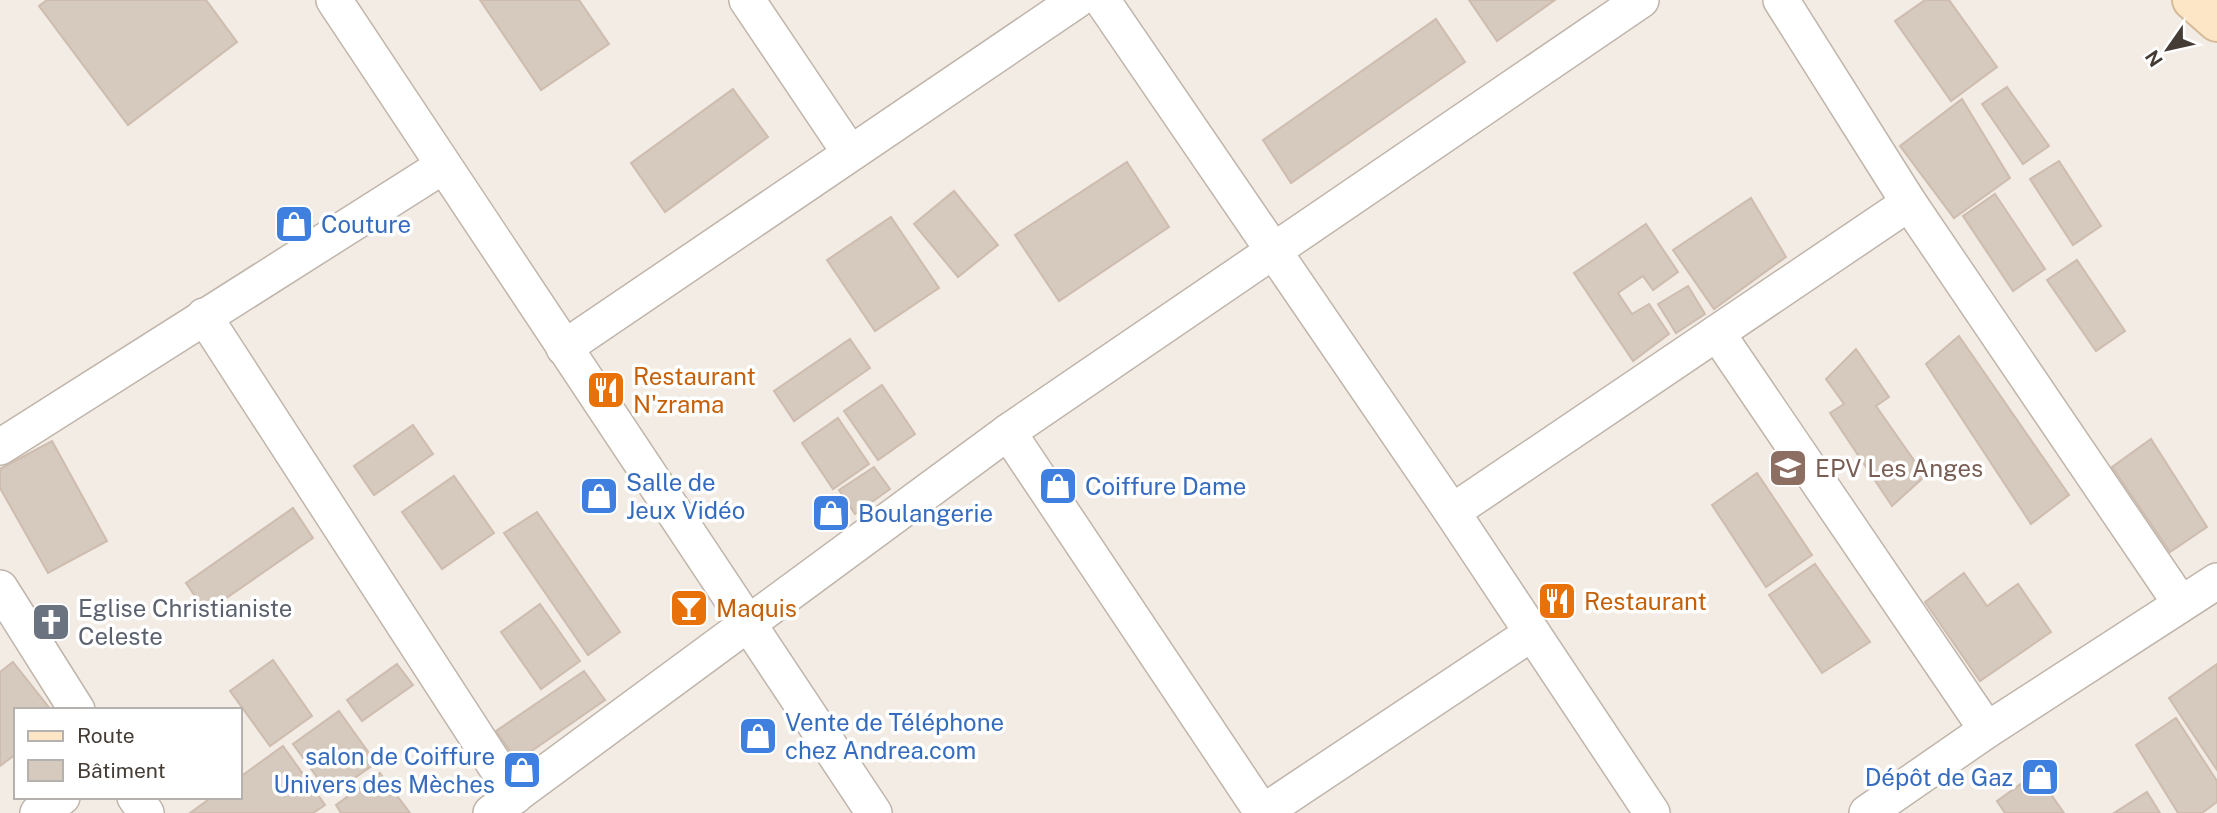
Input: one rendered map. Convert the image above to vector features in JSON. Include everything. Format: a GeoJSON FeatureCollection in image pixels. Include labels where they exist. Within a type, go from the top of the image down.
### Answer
{"type":"FeatureCollection","features":[{"type":"Feature","properties":{"kind":"street"},"geometry":{"type":"LineString","coordinates":[[334,0],[748,622],[865,810]]}},
{"type":"Feature","properties":{"kind":"street"},"geometry":{"type":"LineString","coordinates":[[747,0],[850,153]]}},
{"type":"Feature","properties":{"kind":"street"},"geometry":{"type":"LineString","coordinates":[[564,348],[1077,0]]}},
{"type":"Feature","properties":{"kind":"street"},"geometry":{"type":"LineString","coordinates":[[1102,0],[1452,512],[1652,813]]}},
{"type":"Feature","properties":{"kind":"street"},"geometry":{"type":"LineString","coordinates":[[204,316],[503,805],[1008,432],[1272,249],[1641,0]]}},
{"type":"Feature","properties":{"kind":"street"},"geometry":{"type":"LineString","coordinates":[[1781,0],[1909,203],[2181,604]]}},
{"type":"Feature","properties":{"kind":"street"},"geometry":{"type":"LineString","coordinates":[[2192,0],[2217,22]]}},
{"type":"Feature","properties":{"kind":"street"},"geometry":{"type":"LineString","coordinates":[[0,447],[443,166]]}},
{"type":"Feature","properties":{"kind":"street"},"geometry":{"type":"LineString","coordinates":[[1452,512],[1909,203]]}},
{"type":"Feature","properties":{"kind":"street"},"geometry":{"type":"LineString","coordinates":[[1717,333],[1987,730]]}},
{"type":"Feature","properties":{"kind":"street"},"geometry":{"type":"LineString","coordinates":[[1008,432],[1262,813],[1532,633]]}},
{"type":"Feature","properties":{"kind":"street"},"geometry":{"type":"LineString","coordinates":[[1867,813],[1987,730],[2217,581]]}},
{"type":"Feature","properties":{"kind":"street"},"geometry":{"type":"LineString","coordinates":[[0,588],[76,708]]}},
{"type":"Feature","properties":{"kind":"street"},"geometry":{"type":"LineString","coordinates":[[38,813],[59,799]]}},
{"type":"Feature","properties":{"kind":"building"},"geometry":{"type":"Polygon","coordinates":[[[47,0],[206,0],[237,42],[128,125],[39,6],[47,0]]]}},
{"type":"Feature","properties":{"kind":"building"},"geometry":{"type":"Polygon","coordinates":[[[480,0],[579,0],[609,44],[541,90],[480,0]]]}},
{"type":"Feature","properties":{"kind":"building"},"geometry":{"type":"Polygon","coordinates":[[[1469,0],[1555,0],[1497,41],[1469,0]]]}},
{"type":"Feature","properties":{"kind":"building"},"geometry":{"type":"Polygon","coordinates":[[[1925,0],[1949,0],[1997,67],[1951,101],[1895,21],[1925,0]]]}},
{"type":"Feature","properties":{"kind":"building"},"geometry":{"type":"Polygon","coordinates":[[[1436,19],[1465,62],[1291,183],[1263,140],[1436,19]]]}},
{"type":"Feature","properties":{"kind":"building"},"geometry":{"type":"Polygon","coordinates":[[[2007,87],[2049,146],[2023,164],[1982,104],[2007,87]]]}},
{"type":"Feature","properties":{"kind":"building"},"geometry":{"type":"Polygon","coordinates":[[[733,89],[768,137],[665,212],[631,163],[733,89]]]}},
{"type":"Feature","properties":{"kind":"building"},"geometry":{"type":"Polygon","coordinates":[[[1962,99],[2010,178],[1954,218],[1900,146],[1962,99]]]}},
{"type":"Feature","properties":{"kind":"building"},"geometry":{"type":"Polygon","coordinates":[[[2059,161],[2101,226],[2073,245],[2030,179],[2059,161]]]}},
{"type":"Feature","properties":{"kind":"building"},"geometry":{"type":"Polygon","coordinates":[[[1127,162],[1169,227],[1059,301],[1015,235],[1127,162]]]}},
{"type":"Feature","properties":{"kind":"building"},"geometry":{"type":"Polygon","coordinates":[[[954,191],[998,245],[958,277],[914,224],[954,191]]]}},
{"type":"Feature","properties":{"kind":"building"},"geometry":{"type":"Polygon","coordinates":[[[1995,194],[2045,269],[2013,291],[1963,216],[1995,194]]]}},
{"type":"Feature","properties":{"kind":"building"},"geometry":{"type":"Polygon","coordinates":[[[1751,198],[1786,257],[1714,309],[1673,250],[1751,198]]]}},
{"type":"Feature","properties":{"kind":"building"},"geometry":{"type":"Polygon","coordinates":[[[891,217],[939,288],[875,331],[827,260],[891,217]]]}},
{"type":"Feature","properties":{"kind":"building"},"geometry":{"type":"Polygon","coordinates":[[[1646,224],[1678,272],[1653,290],[1643,276],[1618,293],[1632,314],[1649,304],[1669,334],[1633,361],[1574,273],[1646,224]]]}},
{"type":"Feature","properties":{"kind":"building"},"geometry":{"type":"Polygon","coordinates":[[[2077,260],[2125,331],[2096,351],[2047,280],[2077,260]]]}},
{"type":"Feature","properties":{"kind":"building"},"geometry":{"type":"Polygon","coordinates":[[[1688,286],[1705,314],[1676,333],[1658,304],[1688,286]]]}},
{"type":"Feature","properties":{"kind":"building"},"geometry":{"type":"Polygon","coordinates":[[[1959,336],[2069,495],[2031,524],[1926,364],[1959,336]]]}},
{"type":"Feature","properties":{"kind":"building"},"geometry":{"type":"Polygon","coordinates":[[[850,339],[870,368],[794,421],[774,391],[850,339]]]}},
{"type":"Feature","properties":{"kind":"building"},"geometry":{"type":"Polygon","coordinates":[[[1856,349],[1889,397],[1876,406],[1925,476],[1892,506],[1830,413],[1844,404],[1826,379],[1856,349]]]}},
{"type":"Feature","properties":{"kind":"building"},"geometry":{"type":"Polygon","coordinates":[[[882,385],[915,434],[878,460],[844,411],[882,385]]]}},
{"type":"Feature","properties":{"kind":"building"},"geometry":{"type":"Polygon","coordinates":[[[838,418],[869,464],[833,489],[802,443],[838,418]]]}},
{"type":"Feature","properties":{"kind":"building"},"geometry":{"type":"Polygon","coordinates":[[[413,425],[433,454],[374,495],[354,466],[413,425]]]}},
{"type":"Feature","properties":{"kind":"building"},"geometry":{"type":"Polygon","coordinates":[[[2151,439],[2207,527],[2170,552],[2112,467],[2151,439]]]}},
{"type":"Feature","properties":{"kind":"building"},"geometry":{"type":"Polygon","coordinates":[[[52,441],[107,541],[48,573],[0,488],[0,469],[52,441]]]}},
{"type":"Feature","properties":{"kind":"building"},"geometry":{"type":"Polygon","coordinates":[[[874,467],[890,489],[855,514],[839,490],[874,467]]]}},
{"type":"Feature","properties":{"kind":"building"},"geometry":{"type":"Polygon","coordinates":[[[1757,473],[1812,555],[1766,587],[1712,505],[1757,473]]]}},
{"type":"Feature","properties":{"kind":"building"},"geometry":{"type":"Polygon","coordinates":[[[454,476],[494,533],[442,569],[402,512],[454,476]]]}},
{"type":"Feature","properties":{"kind":"building"},"geometry":{"type":"Polygon","coordinates":[[[293,508],[313,538],[206,612],[186,583],[293,508]]]}},
{"type":"Feature","properties":{"kind":"building"},"geometry":{"type":"Polygon","coordinates":[[[537,512],[620,632],[588,655],[504,533],[537,512]]]}},
{"type":"Feature","properties":{"kind":"building"},"geometry":{"type":"Polygon","coordinates":[[[1815,564],[1870,642],[1822,673],[1769,595],[1815,564]]]}},
{"type":"Feature","properties":{"kind":"building"},"geometry":{"type":"Polygon","coordinates":[[[1964,573],[1987,606],[2018,584],[2051,632],[1980,681],[1925,602],[1964,573]]]}},
{"type":"Feature","properties":{"kind":"building"},"geometry":{"type":"Polygon","coordinates":[[[540,604],[580,661],[541,689],[501,632],[540,604]]]}},
{"type":"Feature","properties":{"kind":"building"},"geometry":{"type":"Polygon","coordinates":[[[273,660],[312,716],[270,746],[230,691],[273,660]]]}},
{"type":"Feature","properties":{"kind":"building"},"geometry":{"type":"Polygon","coordinates":[[[13,662],[49,708],[14,708],[14,756],[0,766],[0,672],[13,662]]]}},
{"type":"Feature","properties":{"kind":"building"},"geometry":{"type":"Polygon","coordinates":[[[397,664],[413,685],[362,721],[347,700],[397,664]]]}},
{"type":"Feature","properties":{"kind":"building"},"geometry":{"type":"Polygon","coordinates":[[[2217,664],[2217,770],[2169,698],[2217,664]]]}},
{"type":"Feature","properties":{"kind":"building"},"geometry":{"type":"Polygon","coordinates":[[[584,671],[605,700],[517,761],[496,731],[584,671]]]}},
{"type":"Feature","properties":{"kind":"building"},"geometry":{"type":"Polygon","coordinates":[[[339,711],[376,763],[330,795],[293,744],[339,711]]]}},
{"type":"Feature","properties":{"kind":"building"},"geometry":{"type":"Polygon","coordinates":[[[2176,718],[2217,781],[2217,802],[2202,813],[2178,813],[2136,745],[2176,718]]]}},
{"type":"Feature","properties":{"kind":"building"},"geometry":{"type":"Polygon","coordinates":[[[283,746],[325,805],[313,813],[190,813],[209,799],[242,799],[242,776],[283,746]]]}},
{"type":"Feature","properties":{"kind":"building"},"geometry":{"type":"Polygon","coordinates":[[[380,773],[410,813],[341,813],[336,805],[380,773]]]}},
{"type":"Feature","properties":{"kind":"building"},"geometry":{"type":"Polygon","coordinates":[[[2036,773],[2064,813],[2005,813],[1997,801],[2036,773]]]}},
{"type":"Feature","properties":{"kind":"building"},"geometry":{"type":"Polygon","coordinates":[[[2147,792],[2160,813],[2114,813],[2147,792]]]}},
{"type":"Feature","properties":{"kind":"place","name":"Couture"},"geometry":{"type":"Point","coordinates":[294,224]}},
{"type":"Feature","properties":{"kind":"place","name":"Restaurant N'zrama"},"geometry":{"type":"Point","coordinates":[606,390]}},
{"type":"Feature","properties":{"kind":"place","name":"EPV Les Anges"},"geometry":{"type":"Point","coordinates":[1788,468]}},
{"type":"Feature","properties":{"kind":"place","name":"Coiffure Dame"},"geometry":{"type":"Point","coordinates":[1058,486]}},
{"type":"Feature","properties":{"kind":"place","name":"Salle de Jeux Vidéo"},"geometry":{"type":"Point","coordinates":[599,496]}},
{"type":"Feature","properties":{"kind":"place","name":"Boulangerie"},"geometry":{"type":"Point","coordinates":[831,513]}},
{"type":"Feature","properties":{"kind":"place","name":"Restaurant"},"geometry":{"type":"Point","coordinates":[1557,601]}},
{"type":"Feature","properties":{"kind":"place","name":"Maquis"},"geometry":{"type":"Point","coordinates":[689,608]}},
{"type":"Feature","properties":{"kind":"place","name":"Eglise Christianiste Celeste"},"geometry":{"type":"Point","coordinates":[51,622]}},
{"type":"Feature","properties":{"kind":"place","name":"Vente de Téléphone chez Andrea.com"},"geometry":{"type":"Point","coordinates":[758,736]}},
{"type":"Feature","properties":{"kind":"place","name":"salon de Coiffure Univers des Mèches"},"geometry":{"type":"Point","coordinates":[522,770]}},
{"type":"Feature","properties":{"kind":"place","name":"Dépôt de Gaz"},"geometry":{"type":"Point","coordinates":[2040,777]}}]}
